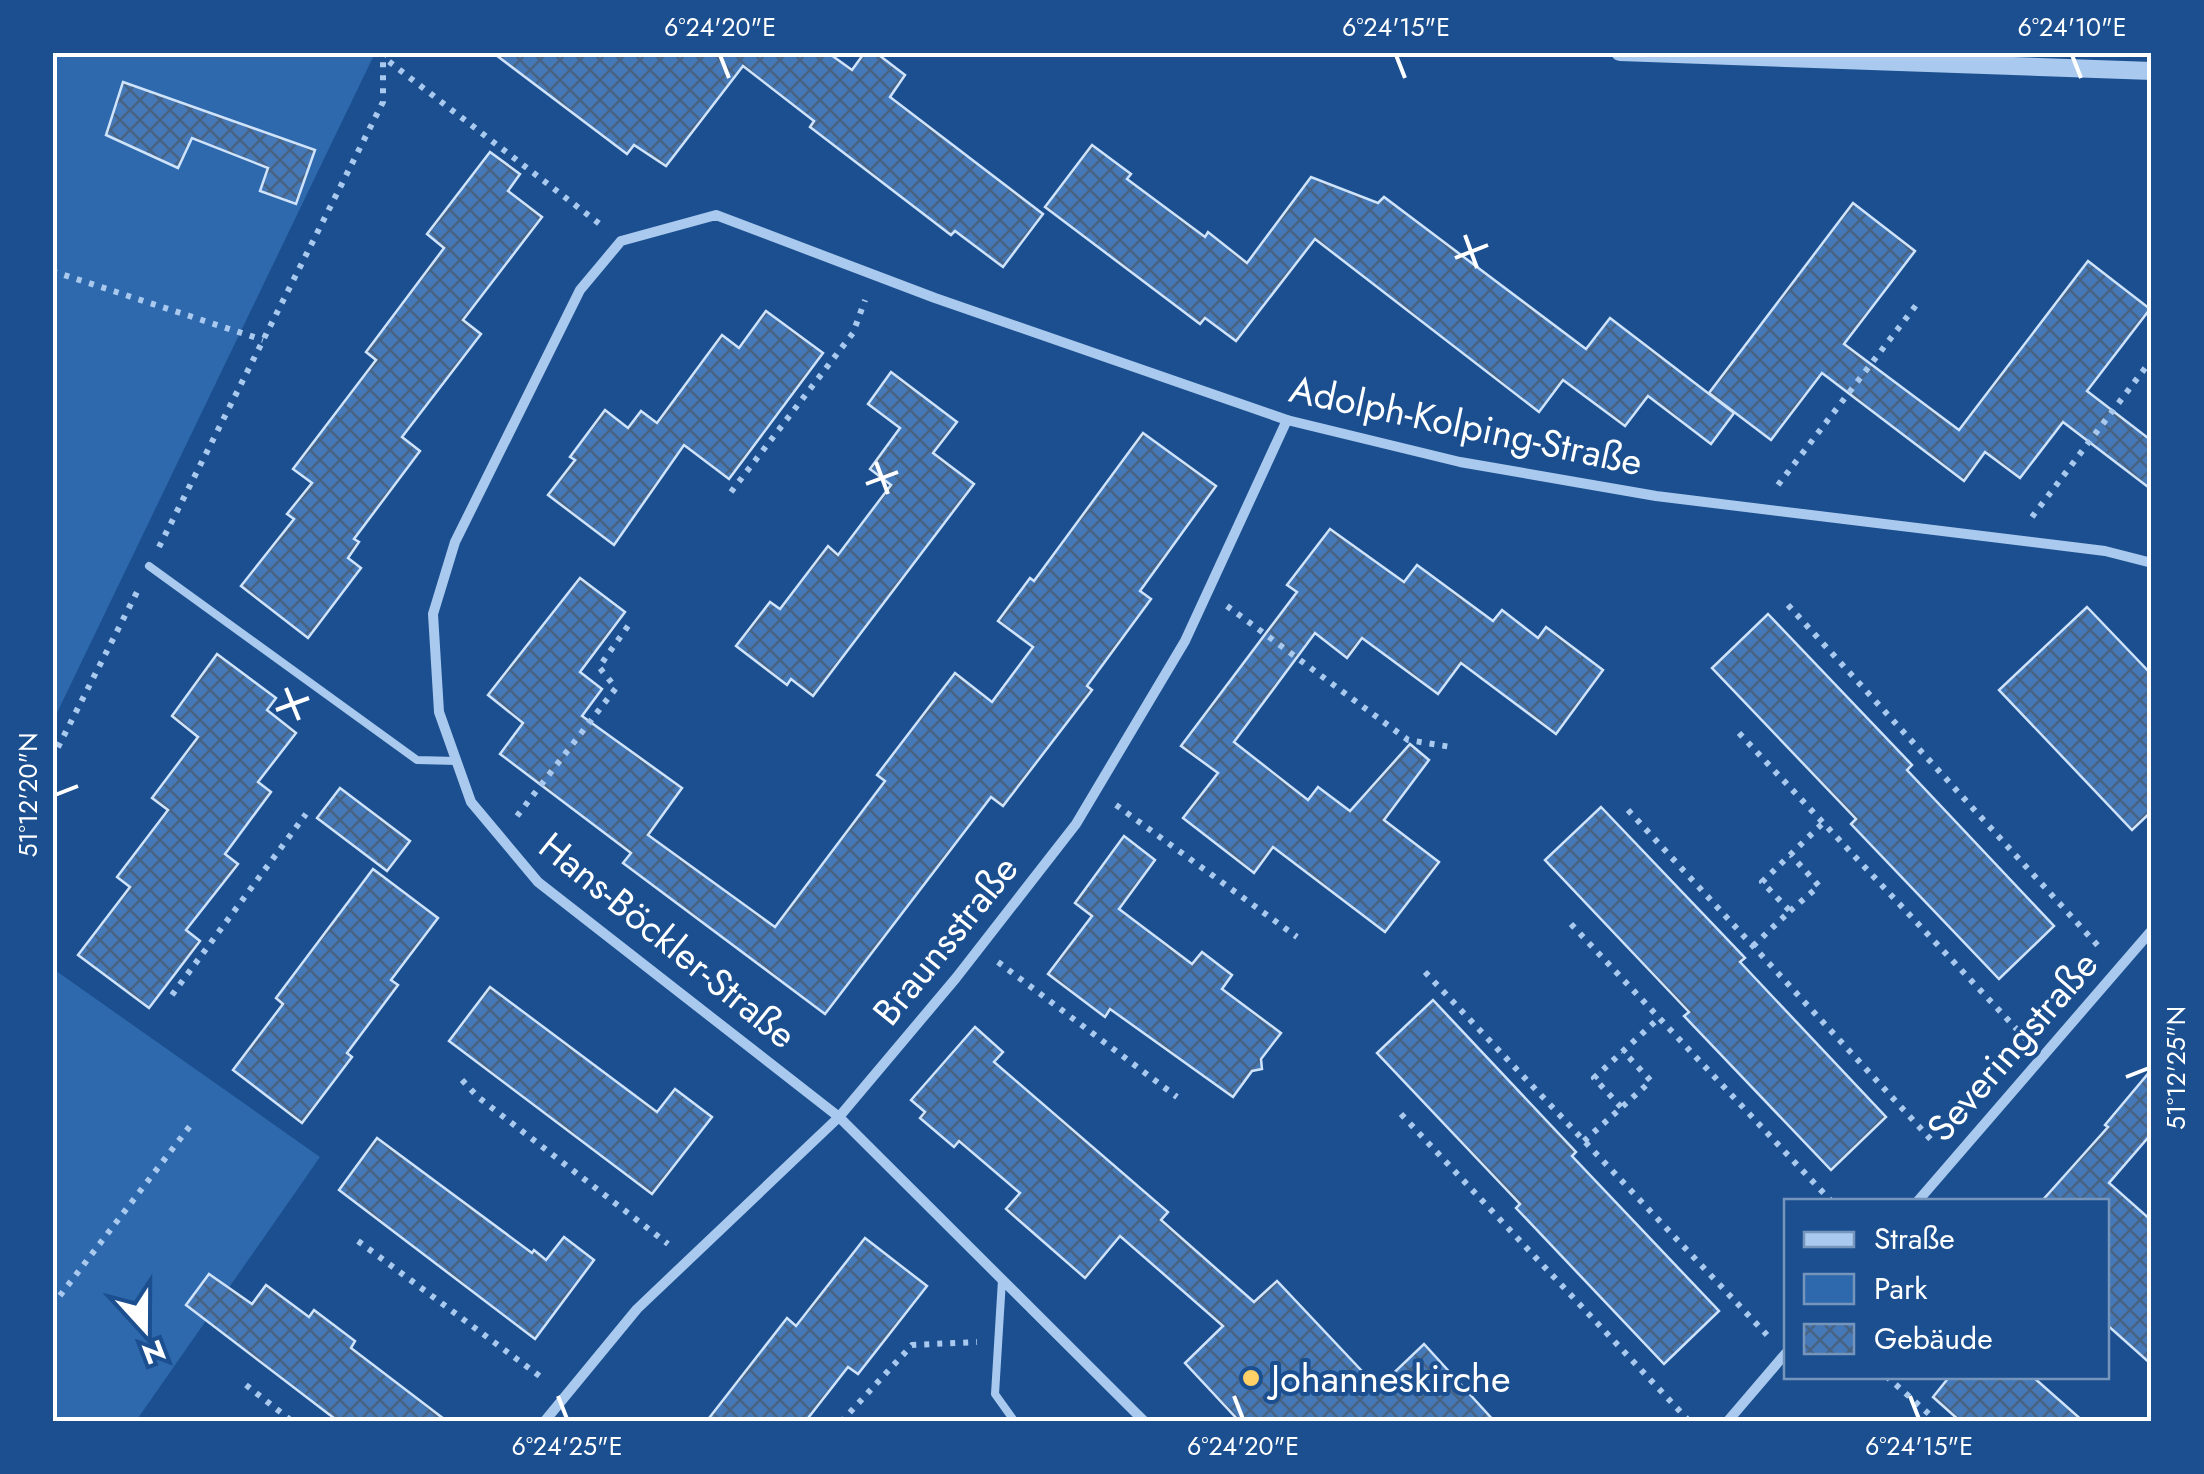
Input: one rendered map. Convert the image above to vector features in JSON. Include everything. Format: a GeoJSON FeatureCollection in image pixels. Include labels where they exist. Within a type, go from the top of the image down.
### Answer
{"type":"FeatureCollection","features":[{"type":"Feature","properties":{"kind":"street"},"geometry":{"type":"LineString","coordinates":[[1620,52],[2152,71]]}},
{"type":"Feature","properties":{"kind":"street","name":"Adolph-Kolping-Straße"},"geometry":{"type":"LineString","coordinates":[[621,241],[716,215],[875,276],[1286,420],[1460,462],[1656,496],[2105,551],[2152,563]]}},
{"type":"Feature","properties":{"kind":"street","name":"Hans-Böckler-Straße"},"geometry":{"type":"LineString","coordinates":[[621,241],[580,290],[456,542],[433,614],[439,712],[472,802],[538,882],[839,1117],[1145,1422]]}},
{"type":"Feature","properties":{"kind":"street","name":"Braunsstraße"},"geometry":{"type":"LineString","coordinates":[[544,1422],[637,1309],[839,1117],[1076,824],[1185,641],[1286,420]]}},
{"type":"Feature","properties":{"kind":"street","name":"Severingstraße"},"geometry":{"type":"LineString","coordinates":[[1921,1199],[2152,930]]}},
{"type":"Feature","properties":{"kind":"street"},"geometry":{"type":"LineString","coordinates":[[1727,1422],[1784,1356]]}},
{"type":"Feature","properties":{"kind":"lane"},"geometry":{"type":"LineString","coordinates":[[150,566],[417,760],[457,762]]}},
{"type":"Feature","properties":{"kind":"lane"},"geometry":{"type":"LineString","coordinates":[[1002,1276],[995,1394],[1016,1422]]}},
{"type":"Feature","properties":{"kind":"path"},"geometry":{"type":"LineString","coordinates":[[384,55],[621,241]]}},
{"type":"Feature","properties":{"kind":"path"},"geometry":{"type":"LineString","coordinates":[[52,759],[383,102],[384,55]]}},
{"type":"Feature","properties":{"kind":"path"},"geometry":{"type":"LineString","coordinates":[[52,271],[263,340]]}},
{"type":"Feature","properties":{"kind":"path"},"geometry":{"type":"LineString","coordinates":[[731,492],[853,333],[875,276]]}},
{"type":"Feature","properties":{"kind":"path"},"geometry":{"type":"LineString","coordinates":[[1760,508],[1917,304]]}},
{"type":"Feature","properties":{"kind":"path"},"geometry":{"type":"LineString","coordinates":[[2014,540],[2152,359]]}},
{"type":"Feature","properties":{"kind":"path"},"geometry":{"type":"LineString","coordinates":[[1207,592],[1408,740],[1450,747]]}},
{"type":"Feature","properties":{"kind":"path"},"geometry":{"type":"LineString","coordinates":[[1788,606],[2118,968]]}},
{"type":"Feature","properties":{"kind":"path"},"geometry":{"type":"LineString","coordinates":[[500,837],[616,688],[599,667],[628,626]]}},
{"type":"Feature","properties":{"kind":"path"},"geometry":{"type":"LineString","coordinates":[[1739,734],[2043,1057]]}},
{"type":"Feature","properties":{"kind":"path"},"geometry":{"type":"LineString","coordinates":[[1096,790],[1297,936]]}},
{"type":"Feature","properties":{"kind":"path"},"geometry":{"type":"LineString","coordinates":[[1628,810],[1952,1162]]}},
{"type":"Feature","properties":{"kind":"path"},"geometry":{"type":"LineString","coordinates":[[172,995],[306,814]]}},
{"type":"Feature","properties":{"kind":"path"},"geometry":{"type":"LineString","coordinates":[[1790,911],[1762,882],[1823,823]]}},
{"type":"Feature","properties":{"kind":"path"},"geometry":{"type":"LineString","coordinates":[[1753,946],[1819,886],[1791,855]]}},
{"type":"Feature","properties":{"kind":"path"},"geometry":{"type":"LineString","coordinates":[[1571,924],[1829,1199]]}},
{"type":"Feature","properties":{"kind":"path"},"geometry":{"type":"LineString","coordinates":[[979,948],[1177,1096]]}},
{"type":"Feature","properties":{"kind":"path"},"geometry":{"type":"LineString","coordinates":[[1425,972],[1784,1352]]}},
{"type":"Feature","properties":{"kind":"path"},"geometry":{"type":"LineString","coordinates":[[1621,1108],[1594,1078],[1659,1018]]}},
{"type":"Feature","properties":{"kind":"path"},"geometry":{"type":"LineString","coordinates":[[1584,1141],[1651,1081],[1624,1051]]}},
{"type":"Feature","properties":{"kind":"path"},"geometry":{"type":"LineString","coordinates":[[462,1080],[478,1097],[689,1260]]}},
{"type":"Feature","properties":{"kind":"path"},"geometry":{"type":"LineString","coordinates":[[1401,1114],[1690,1422]]}},
{"type":"Feature","properties":{"kind":"path"},"geometry":{"type":"LineString","coordinates":[[52,1306],[190,1126]]}},
{"type":"Feature","properties":{"kind":"path"},"geometry":{"type":"LineString","coordinates":[[358,1241],[566,1395]]}},
{"type":"Feature","properties":{"kind":"path"},"geometry":{"type":"LineString","coordinates":[[842,1422],[912,1345],[998,1341]]}},
{"type":"Feature","properties":{"kind":"path"},"geometry":{"type":"LineString","coordinates":[[1889,1379],[1937,1421]]}},
{"type":"Feature","properties":{"kind":"path"},"geometry":{"type":"LineString","coordinates":[[246,1385],[293,1422]]}},
{"type":"Feature","properties":{"kind":"green space"},"geometry":{"type":"Polygon","coordinates":[[[53,53],[375,53],[53,721],[53,53]]]}},
{"type":"Feature","properties":{"kind":"green space"},"geometry":{"type":"Polygon","coordinates":[[[52,968],[320,1157],[136,1421],[53,1421],[52,968]]]}},
{"type":"Feature","properties":{"kind":"building"},"geometry":{"type":"Polygon","coordinates":[[[492,52],[827,52],[852,70],[865,52],[875,52],[905,75],[890,97],[1043,214],[1003,267],[955,231],[951,235],[810,127],[814,121],[743,66],[666,166],[634,145],[627,154],[492,52]]]}},
{"type":"Feature","properties":{"kind":"building"},"geometry":{"type":"Polygon","coordinates":[[[123,82],[315,150],[296,204],[260,191],[268,168],[192,138],[178,168],[106,135],[123,82]]]}},
{"type":"Feature","properties":{"kind":"building"},"geometry":{"type":"Polygon","coordinates":[[[1092,145],[1131,174],[1127,179],[1205,237],[1208,232],[1247,263],[1311,177],[1378,203],[1384,197],[1586,349],[1610,318],[1734,413],[1711,444],[1648,396],[1625,426],[1563,380],[1539,412],[1315,239],[1236,341],[1205,318],[1200,324],[1045,207],[1092,145]]]}},
{"type":"Feature","properties":{"kind":"building"},"geometry":{"type":"Polygon","coordinates":[[[490,152],[520,174],[508,191],[542,217],[463,320],[481,334],[402,437],[420,451],[354,539],[359,542],[348,558],[361,568],[308,638],[241,586],[294,519],[287,514],[312,483],[293,469],[376,360],[366,352],[444,248],[427,234],[490,152]]]}},
{"type":"Feature","properties":{"kind":"building"},"geometry":{"type":"Polygon","coordinates":[[[1853,203],[1915,251],[1844,344],[1959,430],[2088,261],[2150,309],[2087,391],[2152,441],[2152,490],[2063,422],[2020,478],[1985,452],[1964,481],[1822,373],[1771,440],[1709,393],[1853,203]]]}},
{"type":"Feature","properties":{"kind":"building"},"geometry":{"type":"Polygon","coordinates":[[[766,311],[823,353],[729,479],[684,445],[614,545],[548,495],[605,410],[628,428],[641,411],[657,423],[722,335],[739,348],[766,311]]]}},
{"type":"Feature","properties":{"kind":"building"},"geometry":{"type":"Polygon","coordinates":[[[891,372],[957,422],[933,453],[974,484],[813,696],[791,679],[787,685],[736,646],[770,602],[780,609],[828,546],[838,555],[891,485],[870,469],[900,428],[868,404],[891,372]]]}},
{"type":"Feature","properties":{"kind":"building"},"geometry":{"type":"Polygon","coordinates":[[[1143,433],[1216,486],[1140,591],[1151,599],[1087,686],[1092,690],[1003,806],[991,797],[825,1014],[623,863],[631,853],[500,754],[523,723],[488,695],[580,578],[625,612],[580,672],[602,689],[582,716],[682,788],[648,835],[775,927],[885,781],[877,775],[955,673],[992,702],[1033,647],[998,621],[1030,578],[1034,581],[1143,433]]]}},
{"type":"Feature","properties":{"kind":"building"},"geometry":{"type":"Polygon","coordinates":[[[1330,529],[1404,582],[1417,565],[1493,621],[1502,610],[1538,638],[1546,627],[1603,670],[1556,734],[1461,663],[1438,694],[1362,638],[1347,658],[1315,633],[1234,742],[1308,800],[1318,787],[1350,811],[1410,744],[1429,760],[1384,820],[1439,862],[1385,932],[1273,847],[1254,873],[1183,818],[1218,773],[1181,746],[1297,592],[1287,585],[1330,529]]]}},
{"type":"Feature","properties":{"kind":"building"},"geometry":{"type":"Polygon","coordinates":[[[2087,607],[2152,675],[2152,811],[2132,830],[1999,690],[2087,607]]]}},
{"type":"Feature","properties":{"kind":"building"},"geometry":{"type":"Polygon","coordinates":[[[1768,614],[1912,765],[1907,770],[2054,926],[1999,979],[1851,824],[1856,819],[1712,668],[1768,614]]]}},
{"type":"Feature","properties":{"kind":"building"},"geometry":{"type":"Polygon","coordinates":[[[217,654],[276,698],[267,710],[296,733],[258,782],[271,792],[225,854],[238,864],[186,930],[200,941],[149,1008],[78,955],[130,887],[117,877],[168,810],[152,798],[198,737],[172,716],[217,654]]]}},
{"type":"Feature","properties":{"kind":"building"},"geometry":{"type":"Polygon","coordinates":[[[340,788],[410,841],[387,871],[317,818],[340,788]]]}},
{"type":"Feature","properties":{"kind":"building"},"geometry":{"type":"Polygon","coordinates":[[[1601,807],[1745,958],[1740,962],[1886,1117],[1831,1170],[1684,1016],[1689,1012],[1545,860],[1601,807]]]}},
{"type":"Feature","properties":{"kind":"building"},"geometry":{"type":"Polygon","coordinates":[[[1124,836],[1155,860],[1119,909],[1192,964],[1202,952],[1232,975],[1222,989],[1281,1033],[1261,1059],[1262,1069],[1252,1071],[1233,1097],[1110,1009],[1105,1017],[1048,974],[1092,916],[1075,903],[1124,836]]]}},
{"type":"Feature","properties":{"kind":"building"},"geometry":{"type":"Polygon","coordinates":[[[373,869],[438,918],[391,980],[398,985],[347,1053],[352,1057],[302,1123],[233,1070],[283,1004],[276,998],[373,869]]]}},
{"type":"Feature","properties":{"kind":"building"},"geometry":{"type":"Polygon","coordinates":[[[490,987],[657,1112],[675,1089],[712,1117],[652,1194],[449,1041],[490,987]]]}},
{"type":"Feature","properties":{"kind":"building"},"geometry":{"type":"Polygon","coordinates":[[[1433,1000],[1576,1152],[1572,1156],[1719,1311],[1664,1364],[1377,1053],[1433,1000]]]}},
{"type":"Feature","properties":{"kind":"building"},"geometry":{"type":"Polygon","coordinates":[[[975,1027],[1003,1052],[994,1062],[1168,1212],[1161,1220],[1254,1302],[1277,1281],[1378,1388],[1424,1344],[1495,1422],[1240,1422],[1185,1363],[1223,1326],[1120,1236],[1085,1278],[1006,1209],[1020,1193],[959,1141],[954,1147],[920,1118],[925,1112],[911,1100],[975,1027]]]}},
{"type":"Feature","properties":{"kind":"building"},"geometry":{"type":"Polygon","coordinates":[[[2152,1069],[2152,1133],[2109,1183],[2152,1221],[2152,1365],[2109,1327],[2109,1199],[2044,1199],[2108,1127],[2105,1125],[2152,1069]]]}},
{"type":"Feature","properties":{"kind":"building"},"geometry":{"type":"Polygon","coordinates":[[[377,1138],[532,1253],[534,1250],[546,1260],[564,1237],[594,1260],[535,1339],[339,1190],[377,1138]]]}},
{"type":"Feature","properties":{"kind":"building"},"geometry":{"type":"Polygon","coordinates":[[[865,1238],[927,1286],[858,1374],[848,1367],[805,1422],[706,1422],[787,1318],[796,1326],[865,1238]]]}},
{"type":"Feature","properties":{"kind":"building"},"geometry":{"type":"Polygon","coordinates":[[[209,1274],[252,1304],[266,1285],[309,1317],[314,1310],[355,1341],[351,1348],[448,1422],[339,1422],[186,1305],[209,1274]]]}},
{"type":"Feature","properties":{"kind":"building"},"geometry":{"type":"Polygon","coordinates":[[[1948,1379],[2035,1379],[2084,1422],[1961,1422],[1933,1397],[1948,1379]]]}},
{"type":"Feature","properties":{"kind":"place","name":"Johanneskirche"},"geometry":{"type":"Point","coordinates":[1251,1378]}}]}
